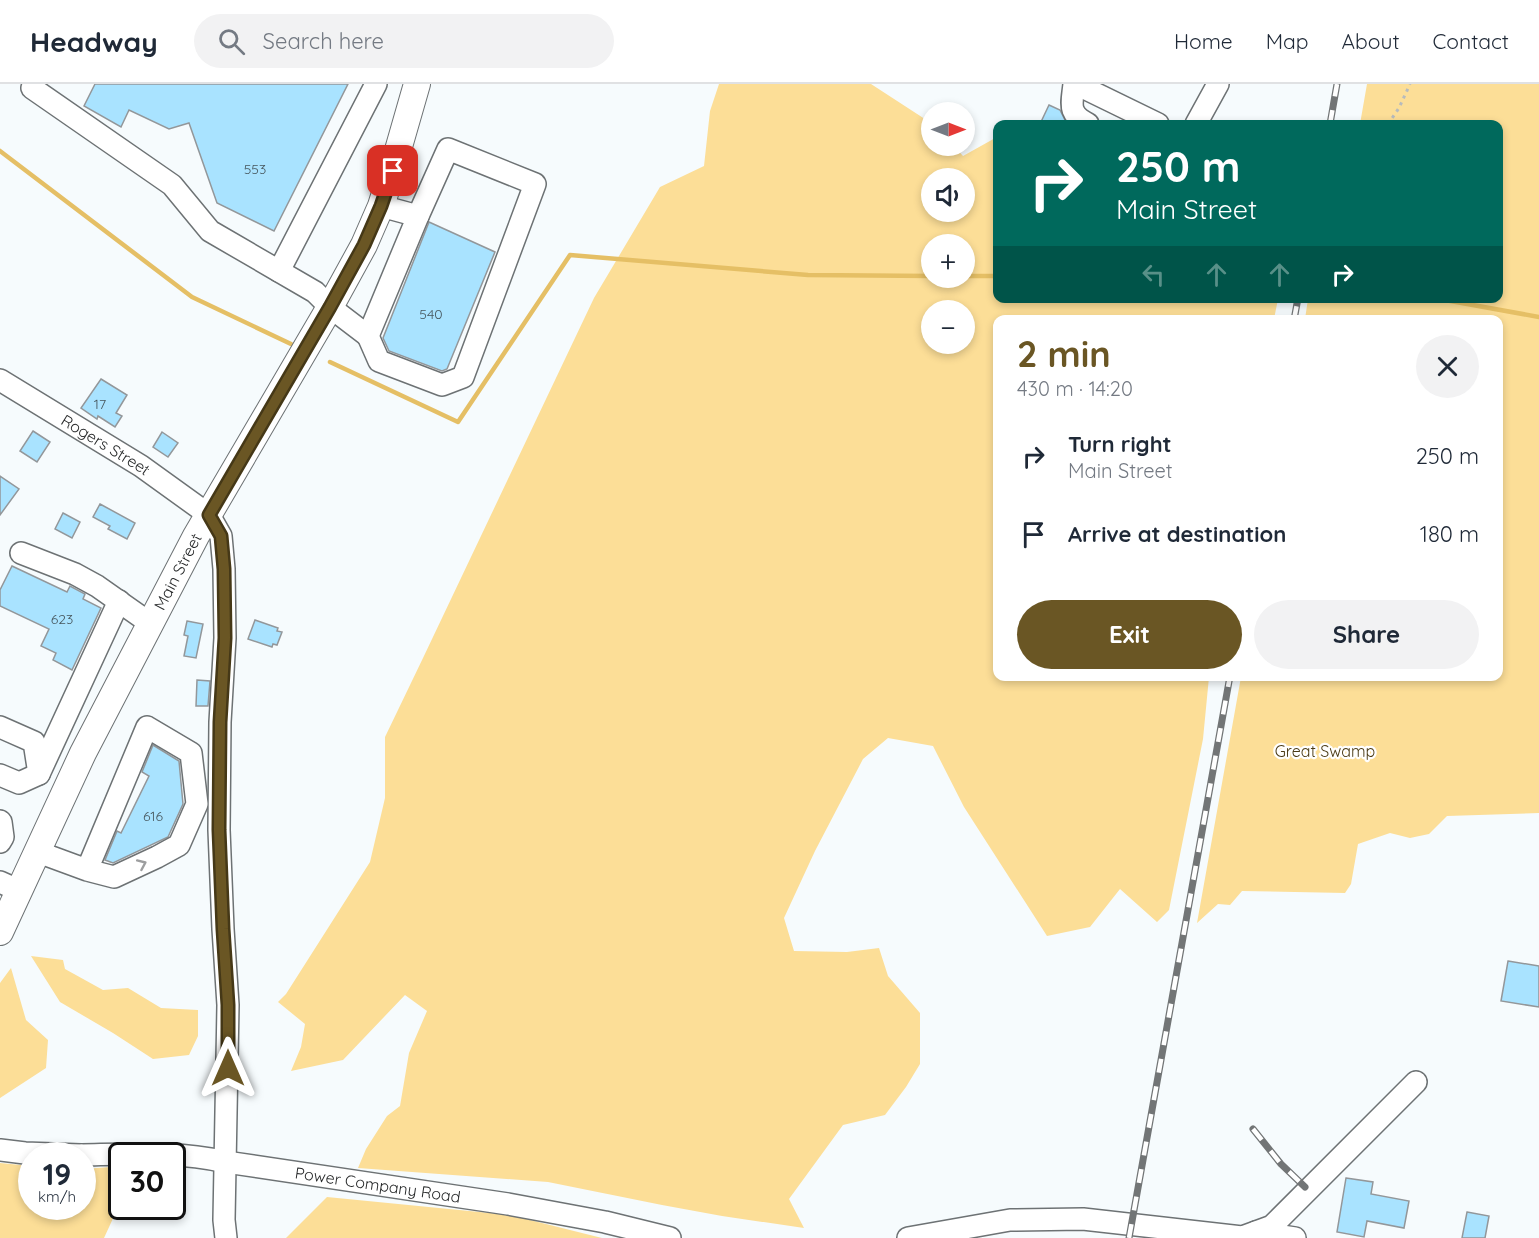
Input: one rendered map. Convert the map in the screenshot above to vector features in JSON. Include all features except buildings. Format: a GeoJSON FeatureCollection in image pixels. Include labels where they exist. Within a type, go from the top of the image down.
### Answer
{"type":"FeatureCollection","features":[{"type":"Feature","properties":{"kind":"main road","name":"Main Street"},"geometry":{"type":"LineString","coordinates":[[0,932],[10,886],[38,852],[83,753],[209,515],[364,245],[381,206],[417,84]]}},
{"type":"Feature","properties":{"kind":"street"},"geometry":{"type":"LineString","coordinates":[[34,84],[32,88],[172,185],[210,231],[315,292],[330,307],[368,336],[379,362],[442,385],[463,377],[534,184],[448,149],[417,216],[368,336]]}},
{"type":"Feature","properties":{"kind":"street"},"geometry":{"type":"LineString","coordinates":[[279,271],[376,84]]}},
{"type":"Feature","properties":{"kind":"street"},"geometry":{"type":"LineString","coordinates":[[1081,120],[1072,108],[1075,84],[1150,120]]}},
{"type":"Feature","properties":{"kind":"street"},"geometry":{"type":"LineString","coordinates":[[1198,120],[1218,84]]}},
{"type":"Feature","properties":{"kind":"street"},"geometry":{"type":"LineString","coordinates":[[381,206],[417,216]]}},
{"type":"Feature","properties":{"kind":"street","name":"Rogers Street"},"geometry":{"type":"LineString","coordinates":[[0,380],[141,466],[209,515]]}},
{"type":"Feature","properties":{"kind":"street"},"geometry":{"type":"LineString","coordinates":[[209,515],[221,536],[224,569],[225,638],[220,722],[220,802],[223,929],[228,1005],[224,1220],[226,1238]]}},
{"type":"Feature","properties":{"kind":"street"},"geometry":{"type":"LineString","coordinates":[[21,553],[75,574],[97,586],[151,624]]}},
{"type":"Feature","properties":{"kind":"street"},"geometry":{"type":"LineString","coordinates":[[0,775],[19,783],[39,774],[119,601]]}},
{"type":"Feature","properties":{"kind":"street"},"geometry":{"type":"LineString","coordinates":[[0,727],[34,741],[39,774]]}},
{"type":"Feature","properties":{"kind":"street"},"geometry":{"type":"LineString","coordinates":[[38,852],[87,870],[114,877],[179,845],[197,804],[191,753],[147,727],[87,870]]}},
{"type":"Feature","properties":{"kind":"street"},"geometry":{"type":"LineString","coordinates":[[39,774],[69,784]]}},
{"type":"Feature","properties":{"kind":"street"},"geometry":{"type":"LineString","coordinates":[[197,804],[220,802]]}},
{"type":"Feature","properties":{"kind":"street"},"geometry":{"type":"LineString","coordinates":[[0,821],[3,837],[0,842]]}},
{"type":"Feature","properties":{"kind":"street"},"geometry":{"type":"LineString","coordinates":[[908,1238],[1010,1220],[1083,1219],[1202,1235],[1242,1237],[1272,1226],[1416,1082]]}},
{"type":"Feature","properties":{"kind":"street","name":"Power Company Road"},"geometry":{"type":"LineString","coordinates":[[0,1150],[18,1152]]}},
{"type":"Feature","properties":{"kind":"street","name":"Power Company Road"},"geometry":{"type":"LineString","coordinates":[[96,1155],[163,1154],[202,1157],[508,1204],[605,1222],[670,1238]]}},
{"type":"Feature","properties":{"kind":"street"},"geometry":{"type":"LineString","coordinates":[[1256,1232],[1295,1238]]}},
{"type":"Feature","properties":{"kind":"path"},"geometry":{"type":"LineString","coordinates":[[1391,120],[1410,84]]}},
{"type":"Feature","properties":{"kind":"green space"},"geometry":{"type":"Polygon","coordinates":[[[719,84],[871,84],[921,116],[921,156],[975,156],[975,149],[993,139],[993,303],[1277,303],[1275,315],[993,315],[993,681],[1209,681],[1203,739],[1169,910],[1157,922],[1120,889],[1090,927],[1047,936],[964,807],[933,746],[888,738],[863,759],[815,851],[784,918],[794,951],[847,952],[879,948],[888,976],[920,1013],[920,1064],[885,1115],[843,1125],[789,1199],[804,1228],[722,1216],[548,1182],[358,1168],[366,1149],[387,1116],[400,1106],[409,1053],[427,1011],[405,995],[343,1060],[291,1071],[301,1047],[305,1024],[278,1002],[286,994],[370,862],[385,798],[385,737],[594,298],[660,187],[704,166],[710,111],[719,84]]]}},
{"type":"Feature","properties":{"kind":"green space","name":"Great Swamp"},"geometry":{"type":"Polygon","coordinates":[[[1367,84],[1539,84],[1539,813],[1447,816],[1429,834],[1410,838],[1390,833],[1358,844],[1351,884],[1345,893],[1242,891],[1230,905],[1218,904],[1197,923],[1240,681],[1503,681],[1503,315],[1306,315],[1307,303],[1503,303],[1503,120],[1361,120],[1367,84]]]}},
{"type":"Feature","properties":{"kind":"green space"},"geometry":{"type":"Polygon","coordinates":[[[31,956],[63,960],[65,969],[103,990],[128,988],[161,1008],[198,1010],[198,1036],[189,1055],[153,1059],[60,1002],[31,956]]]}},
{"type":"Feature","properties":{"kind":"green space"},"geometry":{"type":"Polygon","coordinates":[[[11,968],[26,1020],[48,1040],[46,1068],[0,1098],[0,983],[11,968]]]}},
{"type":"Feature","properties":{"kind":"green space"},"geometry":{"type":"Polygon","coordinates":[[[0,1163],[18,1165],[18,1220],[96,1220],[96,1168],[108,1167],[108,1220],[112,1220],[104,1238],[0,1238],[0,1163]]]}},
{"type":"Feature","properties":{"kind":"green space"},"geometry":{"type":"Polygon","coordinates":[[[327,1197],[510,1215],[602,1238],[286,1238],[327,1197]]]}},
{"type":"Feature","properties":{"kind":"waterway"},"geometry":{"type":"LineString","coordinates":[[0,151],[192,297],[291,344]]}},
{"type":"Feature","properties":{"kind":"waterway"},"geometry":{"type":"LineString","coordinates":[[330,362],[458,422],[570,255],[808,275],[921,276]]}},
{"type":"Feature","properties":{"kind":"waterway"},"geometry":{"type":"LineString","coordinates":[[975,276],[993,276]]}},
{"type":"Feature","properties":{"kind":"waterway"},"geometry":{"type":"LineString","coordinates":[[1462,303],[1539,317]]}},
{"type":"Feature","properties":{"kind":"railway"},"geometry":{"type":"LineString","coordinates":[[1331,120],[1337,84]]}},
{"type":"Feature","properties":{"kind":"railway"},"geometry":{"type":"LineString","coordinates":[[1295,315],[1297,303]]}},
{"type":"Feature","properties":{"kind":"railway"},"geometry":{"type":"LineString","coordinates":[[1129,1238],[1229,681]]}},
{"type":"Feature","properties":{"kind":"railway"},"geometry":{"type":"LineString","coordinates":[[1253,1129],[1281,1164],[1305,1187]]}},
{"type":"Feature","properties":{"kind":"route"},"geometry":{"type":"LineString","coordinates":[[228,1068],[228,1005],[219,830],[220,722],[225,638],[224,569],[221,536],[209,515],[364,245],[393,171]]}}]}
